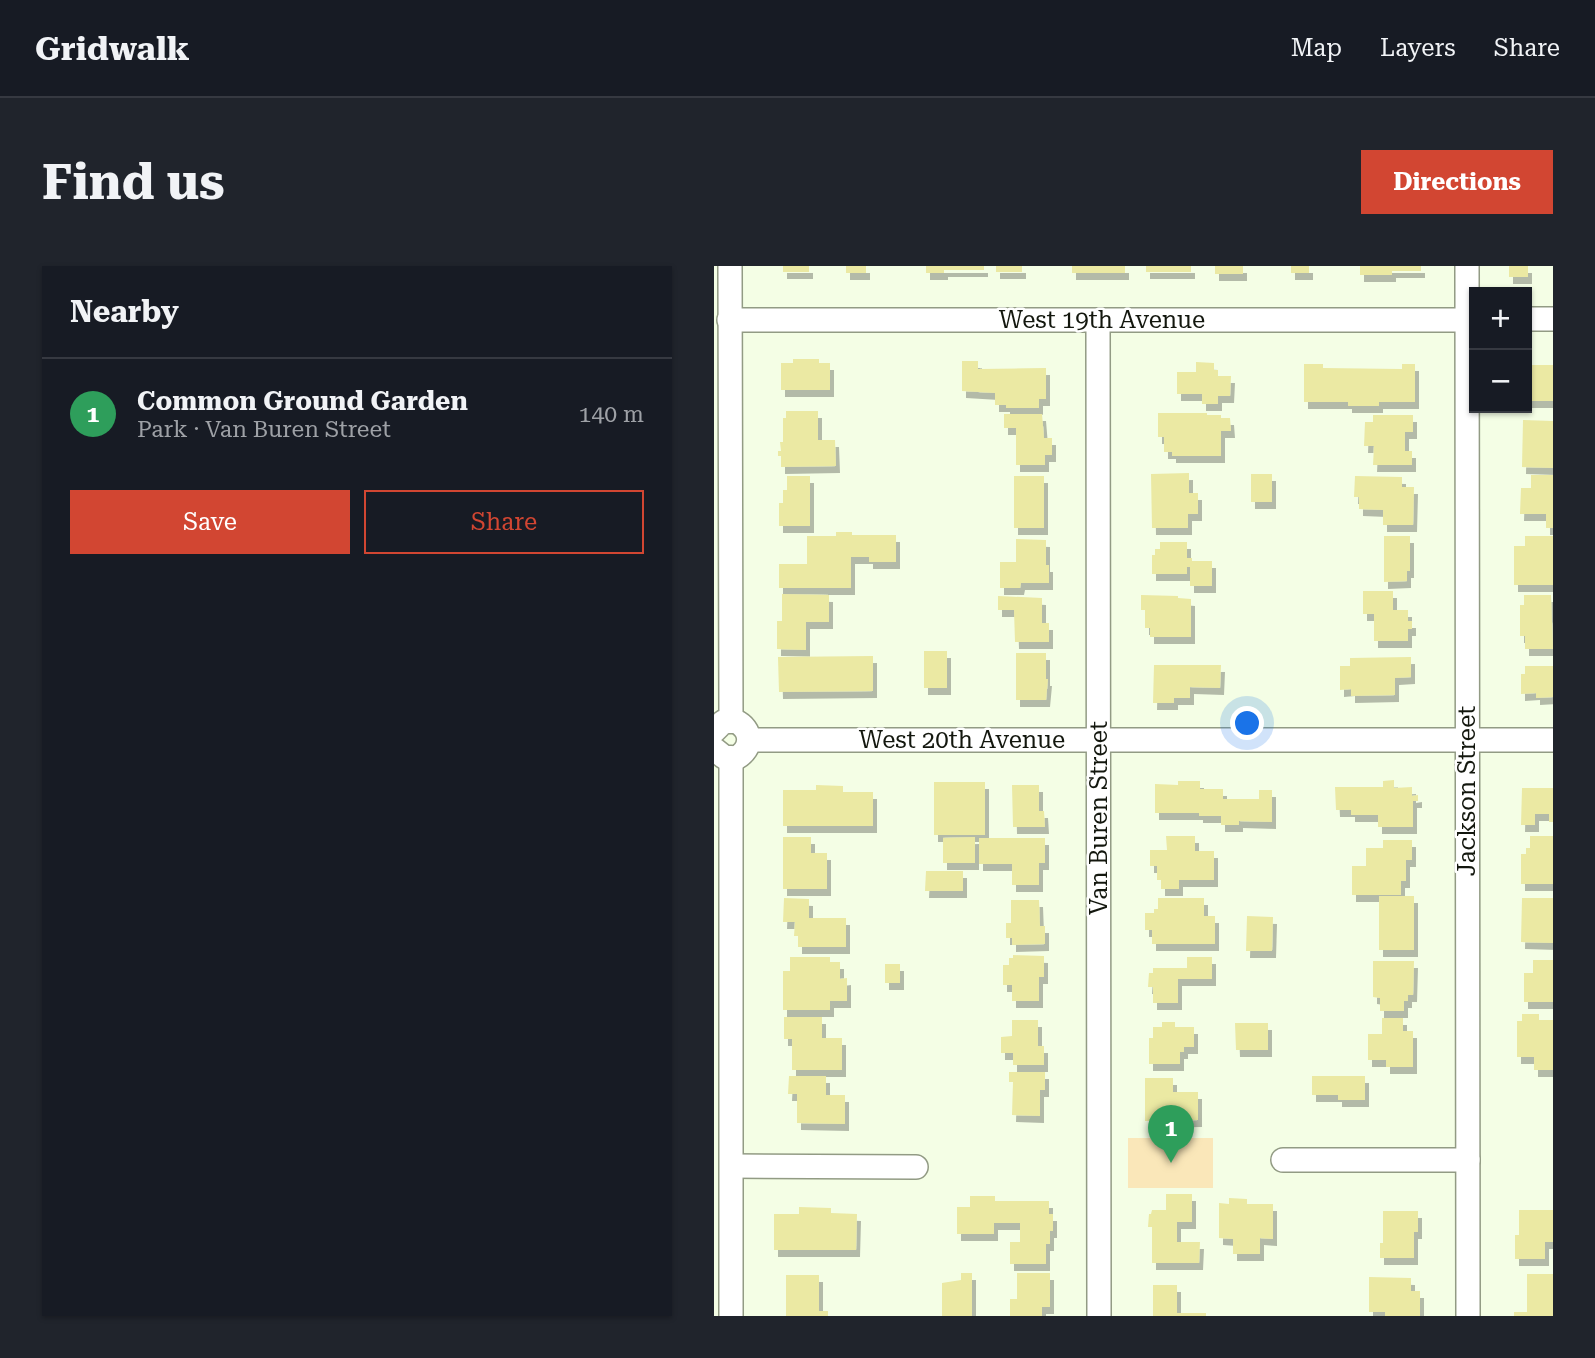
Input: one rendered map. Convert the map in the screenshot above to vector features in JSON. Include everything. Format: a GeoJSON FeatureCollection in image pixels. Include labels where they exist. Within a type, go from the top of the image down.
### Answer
{"type":"FeatureCollection","features":[{"type":"Feature","properties":{"kind":"street"},"geometry":{"type":"LineString","coordinates":[[730,266],[722,726],[743,726],[749,740],[744,753],[722,753],[732,1167],[731,1316]]}},
{"type":"Feature","properties":{"kind":"street","name":"Jackson Street"},"geometry":{"type":"LineString","coordinates":[[1467,266],[1469,293]]}},
{"type":"Feature","properties":{"kind":"street"},"geometry":{"type":"LineString","coordinates":[[1532,319],[1553,319]]}},
{"type":"Feature","properties":{"kind":"street","name":"West 19th Avenue"},"geometry":{"type":"LineString","coordinates":[[729,320],[1469,320]]}},
{"type":"Feature","properties":{"kind":"street","name":"Van Buren Street"},"geometry":{"type":"LineString","coordinates":[[1098,320],[1099,1316]]}},
{"type":"Feature","properties":{"kind":"street","name":"Jackson Street"},"geometry":{"type":"LineString","coordinates":[[1468,1316],[1467,740],[1471,350]]}},
{"type":"Feature","properties":{"kind":"street","name":"West 20th Avenue"},"geometry":{"type":"LineString","coordinates":[[749,740],[1553,740]]}},
{"type":"Feature","properties":{"kind":"street"},"geometry":{"type":"LineString","coordinates":[[1283,1160],[1468,1160]]}},
{"type":"Feature","properties":{"kind":"street"},"geometry":{"type":"LineString","coordinates":[[732,1167],[916,1167]]}},
{"type":"Feature","properties":{"kind":"shaded area"},"geometry":{"type":"Polygon","coordinates":[[[1128,1138],[1213,1138],[1213,1188],[1128,1188],[1128,1138]]]}},
{"type":"Feature","properties":{"kind":"building"},"geometry":{"type":"Polygon","coordinates":[[[783,266],[809,266],[809,272],[783,272],[783,266]]]}},
{"type":"Feature","properties":{"kind":"building"},"geometry":{"type":"Polygon","coordinates":[[[846,266],[866,266],[866,273],[846,273],[846,266]]]}},
{"type":"Feature","properties":{"kind":"building"},"geometry":{"type":"Polygon","coordinates":[[[926,266],[984,266],[984,270],[926,273],[926,266]]]}},
{"type":"Feature","properties":{"kind":"building"},"geometry":{"type":"Polygon","coordinates":[[[996,266],[1022,266],[1022,272],[996,272],[996,266]]]}},
{"type":"Feature","properties":{"kind":"building"},"geometry":{"type":"Polygon","coordinates":[[[1072,266],[1125,266],[1125,273],[1072,273],[1072,266]]]}},
{"type":"Feature","properties":{"kind":"building"},"geometry":{"type":"Polygon","coordinates":[[[1146,266],[1191,266],[1191,272],[1146,272],[1146,266]]]}},
{"type":"Feature","properties":{"kind":"building"},"geometry":{"type":"Polygon","coordinates":[[[1215,266],[1243,266],[1243,274],[1215,274],[1215,266]]]}},
{"type":"Feature","properties":{"kind":"building"},"geometry":{"type":"Polygon","coordinates":[[[1291,266],[1309,266],[1309,273],[1291,273],[1291,266]]]}},
{"type":"Feature","properties":{"kind":"building"},"geometry":{"type":"Polygon","coordinates":[[[1360,266],[1421,266],[1421,271],[1360,275],[1360,266]]]}},
{"type":"Feature","properties":{"kind":"building"},"geometry":{"type":"Polygon","coordinates":[[[1509,266],[1528,266],[1528,277],[1509,277],[1509,266]]]}},
{"type":"Feature","properties":{"kind":"building"},"geometry":{"type":"Polygon","coordinates":[[[793,359],[819,359],[819,363],[830,363],[830,390],[781,390],[781,363],[793,363],[793,359]]]}},
{"type":"Feature","properties":{"kind":"building"},"geometry":{"type":"Polygon","coordinates":[[[962,361],[978,361],[978,369],[1046,368],[1046,399],[1039,399],[1039,408],[1006,408],[1006,405],[995,405],[995,393],[962,391],[962,361]]]}},
{"type":"Feature","properties":{"kind":"building"},"geometry":{"type":"Polygon","coordinates":[[[1196,362],[1214,363],[1218,376],[1231,376],[1230,396],[1218,396],[1218,404],[1202,404],[1202,394],[1177,394],[1177,372],[1196,372],[1196,362]]]}},
{"type":"Feature","properties":{"kind":"building"},"geometry":{"type":"Polygon","coordinates":[[[1304,364],[1323,364],[1323,368],[1402,369],[1402,364],[1415,364],[1415,402],[1379,402],[1379,406],[1348,406],[1348,402],[1304,402],[1304,364]]]}},
{"type":"Feature","properties":{"kind":"building"},"geometry":{"type":"Polygon","coordinates":[[[1532,365],[1553,365],[1553,401],[1532,401],[1532,365]]]}},
{"type":"Feature","properties":{"kind":"building"},"geometry":{"type":"Polygon","coordinates":[[[786,411],[818,411],[818,440],[835,440],[836,466],[781,467],[778,451],[781,451],[780,442],[783,442],[783,418],[786,418],[786,411]]]}},
{"type":"Feature","properties":{"kind":"building"},"geometry":{"type":"Polygon","coordinates":[[[1158,413],[1207,413],[1230,418],[1231,431],[1221,431],[1221,456],[1172,456],[1172,452],[1164,452],[1164,437],[1158,437],[1158,413]]]}},
{"type":"Feature","properties":{"kind":"building"},"geometry":{"type":"Polygon","coordinates":[[[1004,414],[1042,414],[1044,438],[1052,438],[1052,455],[1045,455],[1045,465],[1016,465],[1016,428],[1004,428],[1004,414]]]}},
{"type":"Feature","properties":{"kind":"building"},"geometry":{"type":"Polygon","coordinates":[[[1373,415],[1413,415],[1413,432],[1405,432],[1405,451],[1412,451],[1412,465],[1373,465],[1374,446],[1364,446],[1365,422],[1373,422],[1373,415]]]}},
{"type":"Feature","properties":{"kind":"building"},"geometry":{"type":"Polygon","coordinates":[[[1523,420],[1553,421],[1553,468],[1522,467],[1523,420]]]}},
{"type":"Feature","properties":{"kind":"building"},"geometry":{"type":"Polygon","coordinates":[[[1189,473],[1189,493],[1198,493],[1198,514],[1188,514],[1188,528],[1152,528],[1151,474],[1189,473]]]}},
{"type":"Feature","properties":{"kind":"building"},"geometry":{"type":"Polygon","coordinates":[[[1251,474],[1272,474],[1272,502],[1251,502],[1251,474]]]}},
{"type":"Feature","properties":{"kind":"building"},"geometry":{"type":"Polygon","coordinates":[[[1531,475],[1553,475],[1553,528],[1546,528],[1546,514],[1520,514],[1521,488],[1531,488],[1531,475]]]}},
{"type":"Feature","properties":{"kind":"building"},"geometry":{"type":"Polygon","coordinates":[[[787,476],[810,476],[810,526],[779,526],[779,503],[783,503],[783,490],[787,490],[787,476]]]}},
{"type":"Feature","properties":{"kind":"building"},"geometry":{"type":"Polygon","coordinates":[[[1014,476],[1044,476],[1044,528],[1014,528],[1014,476]]]}},
{"type":"Feature","properties":{"kind":"building"},"geometry":{"type":"Polygon","coordinates":[[[1355,476],[1402,477],[1402,487],[1414,487],[1413,525],[1383,525],[1383,510],[1359,509],[1359,497],[1354,497],[1355,476]]]}},
{"type":"Feature","properties":{"kind":"building"},"geometry":{"type":"Polygon","coordinates":[[[836,532],[852,532],[852,535],[896,535],[896,562],[869,562],[869,557],[851,557],[851,588],[779,588],[779,564],[807,564],[807,536],[836,536],[836,532]]]}},
{"type":"Feature","properties":{"kind":"building"},"geometry":{"type":"Polygon","coordinates":[[[1384,536],[1410,536],[1410,571],[1407,571],[1407,581],[1384,582],[1384,536]]]}},
{"type":"Feature","properties":{"kind":"building"},"geometry":{"type":"Polygon","coordinates":[[[1525,536],[1553,536],[1553,585],[1514,585],[1514,546],[1525,546],[1525,536]]]}},
{"type":"Feature","properties":{"kind":"building"},"geometry":{"type":"Polygon","coordinates":[[[1016,539],[1046,540],[1049,583],[1021,583],[1020,588],[1000,588],[1000,562],[1016,562],[1016,539]]]}},
{"type":"Feature","properties":{"kind":"building"},"geometry":{"type":"Polygon","coordinates":[[[1160,542],[1187,542],[1187,558],[1192,558],[1192,561],[1212,561],[1212,586],[1190,586],[1190,567],[1187,567],[1187,574],[1152,574],[1152,555],[1155,555],[1155,549],[1160,549],[1160,542]]]}},
{"type":"Feature","properties":{"kind":"building"},"geometry":{"type":"Polygon","coordinates":[[[1363,591],[1393,591],[1393,610],[1408,610],[1408,621],[1412,621],[1412,629],[1408,629],[1408,641],[1374,641],[1374,614],[1363,614],[1363,591]]]}},
{"type":"Feature","properties":{"kind":"building"},"geometry":{"type":"Polygon","coordinates":[[[782,594],[829,595],[829,622],[806,622],[806,650],[777,649],[777,621],[782,621],[782,594]]]}},
{"type":"Feature","properties":{"kind":"building"},"geometry":{"type":"Polygon","coordinates":[[[1141,595],[1191,599],[1191,637],[1150,637],[1150,628],[1145,628],[1145,610],[1141,610],[1141,595]]]}},
{"type":"Feature","properties":{"kind":"building"},"geometry":{"type":"Polygon","coordinates":[[[1524,595],[1551,595],[1553,649],[1525,649],[1525,636],[1520,636],[1520,605],[1524,605],[1524,595]]]}},
{"type":"Feature","properties":{"kind":"building"},"geometry":{"type":"Polygon","coordinates":[[[998,596],[1042,598],[1042,623],[1049,623],[1049,642],[1015,642],[1014,610],[998,610],[998,596]]]}},
{"type":"Feature","properties":{"kind":"building"},"geometry":{"type":"Polygon","coordinates":[[[924,651],[947,651],[947,688],[924,688],[924,651]]]}},
{"type":"Feature","properties":{"kind":"building"},"geometry":{"type":"Polygon","coordinates":[[[1016,653],[1046,653],[1046,700],[1016,700],[1016,653]]]}},
{"type":"Feature","properties":{"kind":"building"},"geometry":{"type":"Polygon","coordinates":[[[873,656],[873,691],[779,692],[778,657],[873,656]]]}},
{"type":"Feature","properties":{"kind":"building"},"geometry":{"type":"Polygon","coordinates":[[[1411,657],[1411,677],[1395,678],[1395,695],[1351,696],[1351,689],[1340,690],[1340,666],[1350,666],[1350,658],[1411,657]]]}},
{"type":"Feature","properties":{"kind":"building"},"geometry":{"type":"Polygon","coordinates":[[[1154,665],[1221,665],[1220,688],[1190,687],[1190,698],[1174,698],[1174,703],[1153,703],[1154,665]]]}},
{"type":"Feature","properties":{"kind":"building"},"geometry":{"type":"Polygon","coordinates":[[[1525,666],[1553,666],[1553,697],[1536,698],[1536,693],[1521,694],[1521,674],[1525,674],[1525,666]]]}},
{"type":"Feature","properties":{"kind":"building"},"geometry":{"type":"Polygon","coordinates":[[[1394,780],[1394,788],[1412,787],[1412,796],[1418,795],[1418,801],[1413,801],[1413,827],[1378,827],[1378,815],[1351,815],[1351,810],[1336,810],[1335,787],[1383,787],[1383,781],[1394,780]]]}},
{"type":"Feature","properties":{"kind":"building"},"geometry":{"type":"Polygon","coordinates":[[[1178,781],[1200,781],[1200,789],[1223,789],[1223,799],[1259,799],[1259,790],[1272,790],[1272,822],[1239,821],[1239,825],[1221,825],[1221,816],[1155,813],[1155,784],[1178,785],[1178,781]]]}},
{"type":"Feature","properties":{"kind":"building"},"geometry":{"type":"Polygon","coordinates":[[[934,782],[985,782],[985,835],[934,835],[934,782]]]}},
{"type":"Feature","properties":{"kind":"building"},"geometry":{"type":"Polygon","coordinates":[[[816,785],[843,786],[843,792],[873,792],[873,826],[783,826],[783,790],[816,790],[816,785]]]}},
{"type":"Feature","properties":{"kind":"building"},"geometry":{"type":"Polygon","coordinates":[[[1012,785],[1039,785],[1039,811],[1044,811],[1045,827],[1013,827],[1012,785]]]}},
{"type":"Feature","properties":{"kind":"building"},"geometry":{"type":"Polygon","coordinates":[[[1522,788],[1553,788],[1553,822],[1549,822],[1549,814],[1535,814],[1535,825],[1521,825],[1522,788]]]}},
{"type":"Feature","properties":{"kind":"building"},"geometry":{"type":"Polygon","coordinates":[[[1166,836],[1195,836],[1195,851],[1214,851],[1214,880],[1179,880],[1179,889],[1161,889],[1161,880],[1157,880],[1157,866],[1150,866],[1150,850],[1167,850],[1166,836]]]}},
{"type":"Feature","properties":{"kind":"building"},"geometry":{"type":"Polygon","coordinates":[[[1530,836],[1553,836],[1553,884],[1521,884],[1521,854],[1526,854],[1526,848],[1530,848],[1530,836]]]}},
{"type":"Feature","properties":{"kind":"building"},"geometry":{"type":"Polygon","coordinates":[[[783,837],[811,837],[811,853],[827,853],[827,889],[783,889],[783,837]]]}},
{"type":"Feature","properties":{"kind":"building"},"geometry":{"type":"Polygon","coordinates":[[[975,837],[975,863],[943,863],[943,838],[975,837]]]}},
{"type":"Feature","properties":{"kind":"building"},"geometry":{"type":"Polygon","coordinates":[[[979,838],[1045,838],[1045,863],[1039,863],[1039,885],[1012,885],[1012,864],[979,864],[979,838]]]}},
{"type":"Feature","properties":{"kind":"building"},"geometry":{"type":"Polygon","coordinates":[[[1383,840],[1412,840],[1412,860],[1406,860],[1406,881],[1401,881],[1401,895],[1352,895],[1352,866],[1366,866],[1366,848],[1383,848],[1383,840]]]}},
{"type":"Feature","properties":{"kind":"building"},"geometry":{"type":"Polygon","coordinates":[[[926,871],[963,871],[963,891],[925,891],[926,871]]]}},
{"type":"Feature","properties":{"kind":"building"},"geometry":{"type":"Polygon","coordinates":[[[1379,896],[1414,896],[1414,950],[1379,950],[1379,896]]]}},
{"type":"Feature","properties":{"kind":"building"},"geometry":{"type":"Polygon","coordinates":[[[784,898],[809,899],[809,918],[846,918],[846,947],[798,947],[798,936],[794,936],[795,922],[783,922],[784,898]]]}},
{"type":"Feature","properties":{"kind":"building"},"geometry":{"type":"Polygon","coordinates":[[[1158,898],[1204,898],[1204,916],[1215,916],[1215,944],[1152,944],[1152,930],[1145,930],[1145,913],[1154,913],[1154,909],[1158,909],[1158,898]]]}},
{"type":"Feature","properties":{"kind":"building"},"geometry":{"type":"Polygon","coordinates":[[[1522,898],[1553,898],[1553,943],[1521,942],[1522,898]]]}},
{"type":"Feature","properties":{"kind":"building"},"geometry":{"type":"Polygon","coordinates":[[[1011,900],[1039,900],[1040,926],[1045,926],[1045,944],[1012,945],[1012,938],[1006,938],[1006,923],[1011,923],[1011,900]]]}},
{"type":"Feature","properties":{"kind":"building"},"geometry":{"type":"Polygon","coordinates":[[[1247,916],[1273,917],[1272,951],[1246,951],[1247,916]]]}},
{"type":"Feature","properties":{"kind":"building"},"geometry":{"type":"Polygon","coordinates":[[[1013,955],[1044,956],[1044,977],[1039,977],[1039,1001],[1012,1001],[1012,985],[1003,985],[1003,965],[1009,965],[1009,958],[1013,958],[1013,955]]]}},
{"type":"Feature","properties":{"kind":"building"},"geometry":{"type":"Polygon","coordinates":[[[790,957],[830,957],[830,962],[840,962],[840,979],[847,978],[847,1001],[830,1001],[830,1010],[783,1010],[783,971],[790,971],[790,957]]]}},
{"type":"Feature","properties":{"kind":"building"},"geometry":{"type":"Polygon","coordinates":[[[1187,957],[1212,957],[1212,979],[1178,979],[1178,1003],[1153,1003],[1153,987],[1148,987],[1149,973],[1153,973],[1153,968],[1187,968],[1187,957]]]}},
{"type":"Feature","properties":{"kind":"building"},"geometry":{"type":"Polygon","coordinates":[[[1533,960],[1553,960],[1553,1002],[1524,1002],[1524,973],[1533,973],[1533,960]]]}},
{"type":"Feature","properties":{"kind":"building"},"geometry":{"type":"Polygon","coordinates":[[[1373,961],[1414,961],[1413,995],[1408,995],[1408,1001],[1404,1001],[1404,1011],[1380,1011],[1380,998],[1373,997],[1373,961]]]}},
{"type":"Feature","properties":{"kind":"building"},"geometry":{"type":"Polygon","coordinates":[[[885,964],[900,964],[900,983],[885,983],[885,964]]]}},
{"type":"Feature","properties":{"kind":"building"},"geometry":{"type":"Polygon","coordinates":[[[1522,1014],[1539,1014],[1539,1020],[1553,1020],[1553,1070],[1534,1070],[1534,1057],[1517,1057],[1517,1021],[1522,1021],[1522,1014]]]}},
{"type":"Feature","properties":{"kind":"building"},"geometry":{"type":"Polygon","coordinates":[[[784,1017],[822,1017],[822,1038],[842,1038],[842,1070],[792,1070],[792,1039],[784,1039],[784,1017]]]}},
{"type":"Feature","properties":{"kind":"building"},"geometry":{"type":"Polygon","coordinates":[[[1382,1018],[1403,1018],[1403,1031],[1413,1031],[1413,1067],[1386,1067],[1386,1060],[1368,1060],[1368,1034],[1382,1034],[1382,1018]]]}},
{"type":"Feature","properties":{"kind":"building"},"geometry":{"type":"Polygon","coordinates":[[[1012,1020],[1038,1020],[1038,1046],[1044,1046],[1044,1065],[1013,1065],[1013,1053],[1001,1053],[1001,1037],[1012,1036],[1012,1020]]]}},
{"type":"Feature","properties":{"kind":"building"},"geometry":{"type":"Polygon","coordinates":[[[1162,1022],[1175,1022],[1175,1027],[1194,1027],[1194,1047],[1184,1047],[1184,1052],[1180,1052],[1180,1064],[1149,1064],[1149,1038],[1153,1038],[1153,1027],[1162,1027],[1162,1022]]]}},
{"type":"Feature","properties":{"kind":"building"},"geometry":{"type":"Polygon","coordinates":[[[1235,1023],[1268,1023],[1268,1050],[1236,1050],[1235,1023]]]}},
{"type":"Feature","properties":{"kind":"building"},"geometry":{"type":"Polygon","coordinates":[[[1009,1072],[1045,1072],[1045,1090],[1040,1090],[1040,1116],[1012,1115],[1013,1082],[1009,1082],[1009,1072]]]}},
{"type":"Feature","properties":{"kind":"building"},"geometry":{"type":"Polygon","coordinates":[[[789,1076],[826,1076],[826,1095],[845,1095],[845,1124],[797,1123],[797,1094],[788,1094],[789,1076]]]}},
{"type":"Feature","properties":{"kind":"building"},"geometry":{"type":"Polygon","coordinates":[[[1312,1076],[1365,1076],[1365,1100],[1338,1100],[1338,1095],[1312,1095],[1312,1076]]]}},
{"type":"Feature","properties":{"kind":"building"},"geometry":{"type":"Polygon","coordinates":[[[1145,1078],[1173,1078],[1173,1092],[1198,1092],[1198,1120],[1145,1121],[1145,1078]]]}},
{"type":"Feature","properties":{"kind":"building"},"geometry":{"type":"Polygon","coordinates":[[[1166,1194],[1192,1194],[1192,1222],[1177,1222],[1177,1242],[1200,1242],[1199,1263],[1152,1263],[1152,1227],[1148,1227],[1149,1214],[1152,1210],[1166,1210],[1166,1194]]]}},
{"type":"Feature","properties":{"kind":"building"},"geometry":{"type":"Polygon","coordinates":[[[970,1196],[995,1196],[995,1201],[1049,1201],[1049,1214],[1053,1214],[1053,1231],[1050,1231],[1050,1244],[1046,1244],[1046,1264],[1010,1264],[1010,1242],[1020,1242],[1020,1223],[994,1223],[994,1234],[957,1234],[957,1207],[970,1207],[970,1196]]]}},
{"type":"Feature","properties":{"kind":"building"},"geometry":{"type":"Polygon","coordinates":[[[1229,1198],[1247,1199],[1247,1204],[1273,1204],[1273,1239],[1260,1238],[1260,1254],[1233,1254],[1233,1239],[1219,1238],[1219,1203],[1229,1204],[1229,1198]]]}},
{"type":"Feature","properties":{"kind":"building"},"geometry":{"type":"Polygon","coordinates":[[[799,1207],[831,1208],[831,1213],[857,1214],[856,1250],[774,1250],[774,1214],[799,1214],[799,1207]]]}},
{"type":"Feature","properties":{"kind":"building"},"geometry":{"type":"Polygon","coordinates":[[[1519,1210],[1553,1210],[1553,1242],[1545,1242],[1545,1259],[1515,1259],[1519,1210]]]}},
{"type":"Feature","properties":{"kind":"building"},"geometry":{"type":"Polygon","coordinates":[[[1383,1211],[1418,1211],[1418,1232],[1414,1232],[1414,1258],[1380,1258],[1383,1211]]]}},
{"type":"Feature","properties":{"kind":"building"},"geometry":{"type":"Polygon","coordinates":[[[961,1273],[972,1273],[972,1316],[942,1316],[942,1283],[961,1280],[961,1273]]]}},
{"type":"Feature","properties":{"kind":"building"},"geometry":{"type":"Polygon","coordinates":[[[1017,1273],[1050,1273],[1050,1307],[1042,1307],[1042,1316],[1010,1316],[1010,1299],[1017,1299],[1017,1273]]]}},
{"type":"Feature","properties":{"kind":"building"},"geometry":{"type":"Polygon","coordinates":[[[1527,1274],[1553,1274],[1553,1316],[1514,1316],[1514,1312],[1527,1312],[1527,1274]]]}},
{"type":"Feature","properties":{"kind":"building"},"geometry":{"type":"Polygon","coordinates":[[[786,1275],[819,1275],[819,1311],[828,1311],[828,1316],[786,1316],[786,1275]]]}},
{"type":"Feature","properties":{"kind":"building"},"geometry":{"type":"Polygon","coordinates":[[[1369,1277],[1411,1278],[1411,1291],[1420,1291],[1420,1316],[1385,1316],[1385,1312],[1369,1312],[1369,1277]]]}},
{"type":"Feature","properties":{"kind":"building"},"geometry":{"type":"Polygon","coordinates":[[[1153,1285],[1177,1285],[1177,1313],[1206,1313],[1206,1316],[1153,1316],[1153,1285]]]}},
{"type":"Feature","properties":{"kind":"place","name":"Common Ground Garden"},"geometry":{"type":"Point","coordinates":[1171,1163]}}]}
